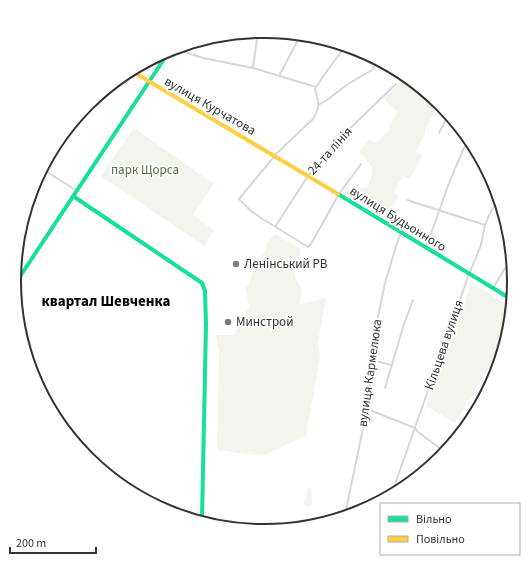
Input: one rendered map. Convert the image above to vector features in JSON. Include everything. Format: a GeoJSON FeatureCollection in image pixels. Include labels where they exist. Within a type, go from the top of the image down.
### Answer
{"type":"FeatureCollection","features":[{"type":"Feature","properties":{"kind":"street"},"geometry":{"type":"LineString","coordinates":[[253,68],[257,38]]}},
{"type":"Feature","properties":{"kind":"street"},"geometry":{"type":"LineString","coordinates":[[278,76],[297,41]]}},
{"type":"Feature","properties":{"kind":"street"},"geometry":{"type":"LineString","coordinates":[[342,51],[315,89],[318,105],[314,118],[275,156],[239,199],[251,210],[275,227],[308,247],[339,194],[361,164]]}},
{"type":"Feature","properties":{"kind":"street"},"geometry":{"type":"LineString","coordinates":[[184,52],[203,58],[253,68],[316,87]]}},
{"type":"Feature","properties":{"kind":"street"},"geometry":{"type":"LineString","coordinates":[[22,273],[163,61]]}},
{"type":"Feature","properties":{"kind":"street"},"geometry":{"type":"LineString","coordinates":[[318,105],[348,84],[372,70],[375,66]]}},
{"type":"Feature","properties":{"kind":"street","name":"вулиця Курчатова"},"geometry":{"type":"LineString","coordinates":[[137,74],[275,156]]}},
{"type":"Feature","properties":{"kind":"street","name":"24-та лінія"},"geometry":{"type":"LineString","coordinates":[[275,227],[308,176],[340,138],[396,84]]}},
{"type":"Feature","properties":{"kind":"street"},"geometry":{"type":"LineString","coordinates":[[439,133],[446,120]]}},
{"type":"Feature","properties":{"kind":"street"},"geometry":{"type":"LineString","coordinates":[[426,248],[465,145]]}},
{"type":"Feature","properties":{"kind":"street","name":"вулиця Будьонного"},"geometry":{"type":"LineString","coordinates":[[275,156],[506,296]]}},
{"type":"Feature","properties":{"kind":"street"},"geometry":{"type":"LineString","coordinates":[[47,172],[77,191]]}},
{"type":"Feature","properties":{"kind":"street"},"geometry":{"type":"LineString","coordinates":[[73,196],[202,283],[205,291],[206,324],[202,516]]}},
{"type":"Feature","properties":{"kind":"street"},"geometry":{"type":"LineString","coordinates":[[407,200],[439,212],[485,225]]}},
{"type":"Feature","properties":{"kind":"street","name":"Кільцева вулиця"},"geometry":{"type":"LineString","coordinates":[[394,487],[469,274],[481,245],[485,225],[495,206]]}},
{"type":"Feature","properties":{"kind":"street","name":"вулиця Кармелюка"},"geometry":{"type":"LineString","coordinates":[[346,510],[367,408],[372,360],[385,283],[401,233]]}},
{"type":"Feature","properties":{"kind":"street"},"geometry":{"type":"LineString","coordinates":[[493,288],[506,267]]}},
{"type":"Feature","properties":{"kind":"street"},"geometry":{"type":"LineString","coordinates":[[384,388],[413,300]]}},
{"type":"Feature","properties":{"kind":"street"},"geometry":{"type":"LineString","coordinates":[[372,360],[391,365]]}},
{"type":"Feature","properties":{"kind":"street"},"geometry":{"type":"LineString","coordinates":[[367,408],[414,428],[440,449]]}},
{"type":"Feature","properties":{"kind":"green space"},"geometry":{"type":"Polygon","coordinates":[[[399,79],[436,110],[425,130],[425,134],[416,152],[422,156],[410,179],[403,176],[394,191],[398,198],[383,216],[343,192],[347,187],[355,191],[368,186],[371,178],[372,167],[359,151],[370,139],[376,143],[390,129],[389,126],[398,112],[384,99],[398,85],[396,82],[399,79]]]}},
{"type":"Feature","properties":{"kind":"green space","name":"парк Щорса"},"geometry":{"type":"Polygon","coordinates":[[[134,128],[214,184],[193,215],[214,230],[204,246],[101,176],[134,128]]]}},
{"type":"Feature","properties":{"kind":"green space"},"geometry":{"type":"Polygon","coordinates":[[[275,234],[301,249],[295,274],[298,283],[302,288],[300,304],[326,298],[318,342],[320,357],[306,436],[262,456],[217,450],[219,351],[216,335],[234,335],[249,307],[246,289],[256,266],[266,249],[267,243],[275,234]]]}},
{"type":"Feature","properties":{"kind":"green space"},"geometry":{"type":"Polygon","coordinates":[[[472,283],[506,304],[499,344],[494,359],[455,423],[426,406],[472,283]]]}},
{"type":"Feature","properties":{"kind":"green space"},"geometry":{"type":"Polygon","coordinates":[[[311,487],[312,503],[310,506],[303,505],[308,489],[311,487]]]}},
{"type":"Feature","properties":{"kind":"traffic: fast"},"geometry":{"type":"LineString","coordinates":[[21,274],[163,61]]}},
{"type":"Feature","properties":{"kind":"traffic: fast"},"geometry":{"type":"LineString","coordinates":[[338,194],[506,296]]}},
{"type":"Feature","properties":{"kind":"traffic: fast"},"geometry":{"type":"LineString","coordinates":[[73,196],[202,283],[205,291],[206,324],[202,516]]}},
{"type":"Feature","properties":{"kind":"traffic: slow"},"geometry":{"type":"LineString","coordinates":[[137,74],[338,194]]}},
{"type":"Feature","properties":{"kind":"place","name":"Ленінський РВ"},"geometry":{"type":"Point","coordinates":[236,264]}},
{"type":"Feature","properties":{"kind":"place","name":"Минстрой"},"geometry":{"type":"Point","coordinates":[228,322]}},
{"type":"Feature","properties":{"kind":"district","name":"квартал Шевченка"},"geometry":{"type":"Point","coordinates":[106,301]}}]}
